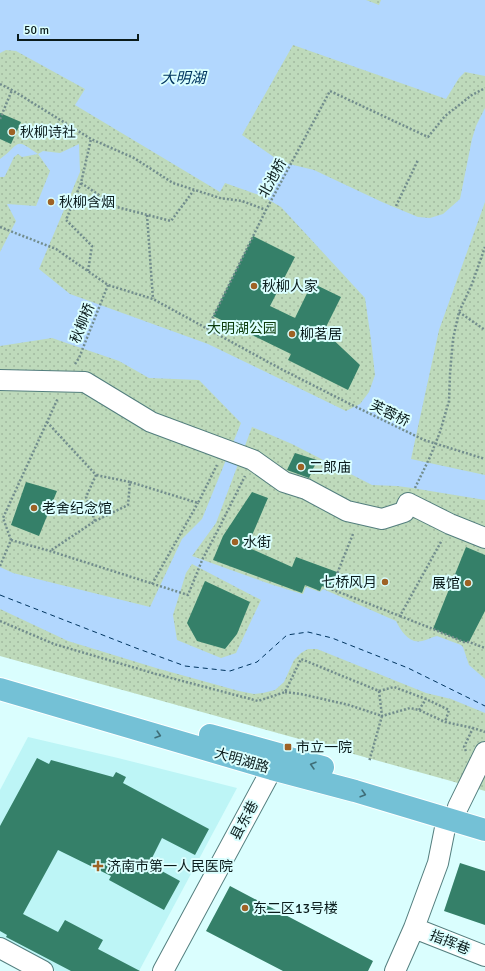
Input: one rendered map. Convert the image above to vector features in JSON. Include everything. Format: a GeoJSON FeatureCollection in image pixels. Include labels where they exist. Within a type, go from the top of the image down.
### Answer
{"type":"FeatureCollection","features":[{"type":"Feature","properties":{"kind":"main road","name":"大明湖路"},"geometry":{"type":"LineString","coordinates":[[0,676],[225,740],[347,789],[452,812],[485,815]]}},
{"type":"Feature","properties":{"kind":"main road","name":"大明湖路"},"geometry":{"type":"LineString","coordinates":[[0,689],[275,761]]}},
{"type":"Feature","properties":{"kind":"main road","name":"大明湖路"},"geometry":{"type":"LineString","coordinates":[[452,812],[485,830]]}},
{"type":"Feature","properties":{"kind":"street"},"geometry":{"type":"LineString","coordinates":[[0,380],[85,382],[151,422],[252,459],[284,482],[306,489],[348,511],[382,519],[404,512],[408,503],[450,524],[485,538]]}},
{"type":"Feature","properties":{"kind":"street"},"geometry":{"type":"LineString","coordinates":[[395,971],[414,928],[438,863],[452,812],[484,754]]}},
{"type":"Feature","properties":{"kind":"street","name":"县东巷"},"geometry":{"type":"LineString","coordinates":[[163,971],[275,761]]}},
{"type":"Feature","properties":{"kind":"street","name":"指挥巷"},"geometry":{"type":"LineString","coordinates":[[414,928],[485,956]]}},
{"type":"Feature","properties":{"kind":"street"},"geometry":{"type":"LineString","coordinates":[[0,948],[43,971]]}},
{"type":"Feature","properties":{"kind":"path"},"geometry":{"type":"LineString","coordinates":[[0,84],[91,140],[134,158],[173,183],[220,198],[242,201],[266,210]]}},
{"type":"Feature","properties":{"kind":"path","name":"北池桥"},"geometry":{"type":"LineString","coordinates":[[207,329],[266,210],[330,91],[428,137],[444,116],[472,95],[485,88]]}},
{"type":"Feature","properties":{"kind":"path"},"geometry":{"type":"LineString","coordinates":[[0,119],[12,90]]}},
{"type":"Feature","properties":{"kind":"path"},"geometry":{"type":"LineString","coordinates":[[88,271],[92,246],[66,220],[81,183],[91,140]]}},
{"type":"Feature","properties":{"kind":"path"},"geometry":{"type":"LineString","coordinates":[[396,206],[418,160]]}},
{"type":"Feature","properties":{"kind":"path"},"geometry":{"type":"LineString","coordinates":[[81,183],[117,207],[171,221],[194,190]]}},
{"type":"Feature","properties":{"kind":"path"},"geometry":{"type":"LineString","coordinates":[[147,215],[153,299]]}},
{"type":"Feature","properties":{"kind":"path","name":"芙蓉桥"},"geometry":{"type":"LineString","coordinates":[[0,227],[56,249],[108,285],[153,299],[288,372],[424,440],[485,459]]}},
{"type":"Feature","properties":{"kind":"path"},"geometry":{"type":"LineString","coordinates":[[412,494],[430,457],[449,402],[453,339],[460,312],[472,284],[485,246]]}},
{"type":"Feature","properties":{"kind":"path","name":"秋柳桥"},"geometry":{"type":"LineString","coordinates":[[79,358],[108,285]]}},
{"type":"Feature","properties":{"kind":"path"},"geometry":{"type":"LineString","coordinates":[[460,312],[485,330]]}},
{"type":"Feature","properties":{"kind":"path"},"geometry":{"type":"LineString","coordinates":[[0,566],[11,540],[3,518],[65,381]]}},
{"type":"Feature","properties":{"kind":"path"},"geometry":{"type":"LineString","coordinates":[[47,422],[96,475],[130,482],[198,503]]}},
{"type":"Feature","properties":{"kind":"path"},"geometry":{"type":"LineString","coordinates":[[152,584],[198,503],[225,450]]}},
{"type":"Feature","properties":{"kind":"path"},"geometry":{"type":"LineString","coordinates":[[11,540],[188,595],[203,558],[252,459]]}},
{"type":"Feature","properties":{"kind":"path"},"geometry":{"type":"LineString","coordinates":[[95,521],[86,497],[96,475]]}},
{"type":"Feature","properties":{"kind":"path"},"geometry":{"type":"LineString","coordinates":[[50,551],[95,521],[128,505],[130,482]]}},
{"type":"Feature","properties":{"kind":"path"},"geometry":{"type":"LineString","coordinates":[[400,616],[450,524]]}},
{"type":"Feature","properties":{"kind":"path"},"geometry":{"type":"LineString","coordinates":[[353,534],[332,588],[464,642],[469,642],[485,648]]}},
{"type":"Feature","properties":{"kind":"path"},"geometry":{"type":"LineString","coordinates":[[0,621],[54,644],[156,674],[258,701],[285,692],[301,694],[349,705],[382,716],[410,708],[419,710],[445,722],[485,732]]}},
{"type":"Feature","properties":{"kind":"path"},"geometry":{"type":"LineString","coordinates":[[285,692],[301,659],[379,691],[394,686],[426,699],[449,710],[445,722]]}},
{"type":"Feature","properties":{"kind":"path"},"geometry":{"type":"LineString","coordinates":[[369,762],[382,716],[379,691]]}},
{"type":"Feature","properties":{"kind":"path"},"geometry":{"type":"LineString","coordinates":[[419,710],[426,699]]}},
{"type":"Feature","properties":{"kind":"shaded area","name":"济南市第一人民医院"},"geometry":{"type":"Polygon","coordinates":[[[28,737],[237,788],[139,971],[56,971],[0,942],[0,790],[28,737]]]}},
{"type":"Feature","properties":{"kind":"green space","name":"大明湖公园"},"geometry":{"type":"Polygon","coordinates":[[[0,0],[485,0],[485,791],[0,656],[0,0]]]}},
{"type":"Feature","properties":{"kind":"water","name":"大明湖"},"geometry":{"type":"Polygon","coordinates":[[[0,0],[366,0],[379,5],[381,0],[485,0],[485,76],[465,72],[459,78],[446,99],[293,45],[242,135],[281,162],[314,170],[418,217],[430,218],[443,214],[460,199],[472,139],[476,126],[485,108],[485,202],[439,330],[411,459],[485,475],[485,500],[397,486],[372,485],[292,444],[252,427],[216,523],[192,556],[302,594],[306,587],[320,592],[323,589],[396,621],[403,633],[413,641],[422,641],[437,636],[461,645],[469,665],[485,679],[485,713],[451,699],[426,693],[317,649],[308,649],[301,653],[294,660],[284,682],[275,690],[254,694],[239,691],[156,668],[68,641],[0,609],[0,567],[13,573],[150,607],[182,539],[202,519],[241,423],[199,380],[149,378],[119,361],[52,338],[0,346],[0,252],[16,221],[7,204],[36,206],[50,171],[38,154],[43,151],[60,153],[79,144],[80,172],[39,269],[70,294],[208,344],[346,411],[360,404],[369,392],[375,375],[365,298],[281,207],[262,196],[225,183],[220,192],[75,105],[85,89],[16,51],[6,50],[0,53],[0,0]],[[192,564],[186,573],[173,615],[177,640],[221,658],[236,653],[261,600],[192,564]]]}},
{"type":"Feature","properties":{"kind":"water"},"geometry":{"type":"Polygon","coordinates":[[[18,144],[24,145],[38,154],[22,157],[18,154],[14,157],[5,176],[0,177],[0,159],[18,144]]]}},
{"type":"Feature","properties":{"kind":"building","name":"秋柳诗社"},"geometry":{"type":"Polygon","coordinates":[[[0,113],[21,122],[11,144],[0,139],[0,113]]]}},
{"type":"Feature","properties":{"kind":"building"},"geometry":{"type":"Polygon","coordinates":[[[253,236],[295,257],[270,306],[295,318],[312,283],[341,297],[324,331],[360,365],[348,390],[288,360],[291,354],[213,316],[253,236]]]}},
{"type":"Feature","properties":{"kind":"building","name":"二郎庙"},"geometry":{"type":"Polygon","coordinates":[[[295,453],[317,460],[309,478],[287,470],[295,453]]]}},
{"type":"Feature","properties":{"kind":"building","name":"老舍纪念馆"},"geometry":{"type":"Polygon","coordinates":[[[26,482],[57,491],[39,536],[11,525],[26,482]]]}},
{"type":"Feature","properties":{"kind":"building","name":"水街"},"geometry":{"type":"Polygon","coordinates":[[[252,492],[268,498],[247,547],[292,567],[296,557],[337,572],[331,589],[322,586],[320,591],[305,585],[302,593],[213,560],[223,536],[252,492]]]}},
{"type":"Feature","properties":{"kind":"building","name":"展馆"},"geometry":{"type":"Polygon","coordinates":[[[466,547],[485,555],[485,611],[469,642],[464,642],[433,629],[466,547]]]}},
{"type":"Feature","properties":{"kind":"building"},"geometry":{"type":"Polygon","coordinates":[[[205,581],[250,602],[237,634],[225,649],[197,641],[187,623],[205,581]]]}},
{"type":"Feature","properties":{"kind":"building"},"geometry":{"type":"Polygon","coordinates":[[[37,758],[49,764],[51,760],[113,777],[116,772],[126,777],[123,783],[209,829],[195,855],[162,838],[149,864],[180,881],[164,910],[109,880],[111,876],[58,850],[23,914],[58,932],[65,920],[103,940],[98,949],[140,971],[71,971],[6,937],[7,935],[0,931],[0,826],[37,758]]]}},
{"type":"Feature","properties":{"kind":"building"},"geometry":{"type":"Polygon","coordinates":[[[460,863],[485,871],[485,925],[444,911],[460,863]]]}},
{"type":"Feature","properties":{"kind":"building","name":"东二区13号楼"},"geometry":{"type":"Polygon","coordinates":[[[230,886],[373,961],[368,971],[283,971],[206,931],[230,886]]]}},
{"type":"Feature","properties":{"kind":"ferry route"},"geometry":{"type":"LineString","coordinates":[[0,595],[185,666],[230,671],[257,662],[287,635],[308,632],[332,638],[408,668],[485,706]]}},
{"type":"Feature","properties":{"kind":"place","name":"秋柳诗社"},"geometry":{"type":"Point","coordinates":[12,132]}},
{"type":"Feature","properties":{"kind":"place","name":"秋柳含烟"},"geometry":{"type":"Point","coordinates":[51,202]}},
{"type":"Feature","properties":{"kind":"place","name":"秋柳人家"},"geometry":{"type":"Point","coordinates":[254,286]}},
{"type":"Feature","properties":{"kind":"place","name":"柳茗居"},"geometry":{"type":"Point","coordinates":[292,334]}},
{"type":"Feature","properties":{"kind":"place","name":"二郎庙"},"geometry":{"type":"Point","coordinates":[301,467]}},
{"type":"Feature","properties":{"kind":"place","name":"老舍纪念馆"},"geometry":{"type":"Point","coordinates":[34,508]}},
{"type":"Feature","properties":{"kind":"place","name":"水街"},"geometry":{"type":"Point","coordinates":[235,542]}},
{"type":"Feature","properties":{"kind":"place","name":"七桥风月"},"geometry":{"type":"Point","coordinates":[385,582]}},
{"type":"Feature","properties":{"kind":"place","name":"展馆"},"geometry":{"type":"Point","coordinates":[468,583]}},
{"type":"Feature","properties":{"kind":"place","name":"市立一院"},"geometry":{"type":"Point","coordinates":[288,747]}},
{"type":"Feature","properties":{"kind":"place","name":"济南市第一人民医院"},"geometry":{"type":"Point","coordinates":[98,866]}},
{"type":"Feature","properties":{"kind":"place","name":"东二区13号楼"},"geometry":{"type":"Point","coordinates":[245,908]}}]}
